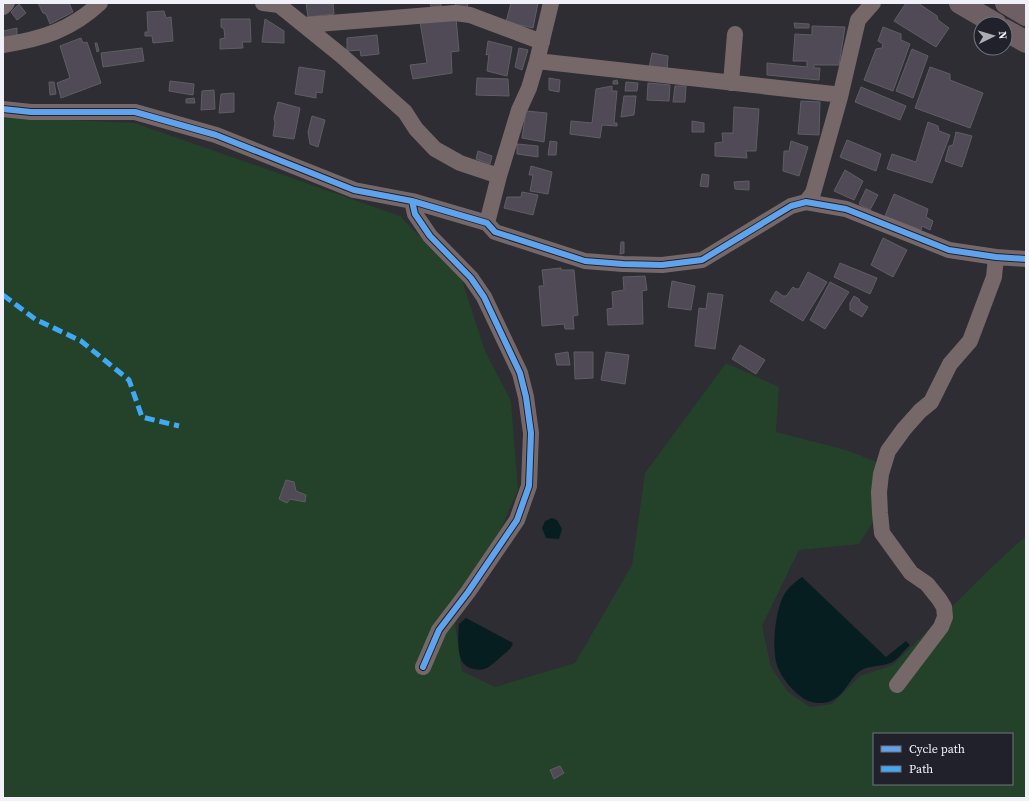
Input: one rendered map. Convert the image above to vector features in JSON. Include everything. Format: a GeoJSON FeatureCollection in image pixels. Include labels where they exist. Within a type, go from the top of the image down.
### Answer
{"type":"FeatureCollection","features":[{"type":"Feature","properties":{"kind":"main road"},"geometry":{"type":"LineString","coordinates":[[960,3],[982,16]]}},
{"type":"Feature","properties":{"kind":"main road"},"geometry":{"type":"LineString","coordinates":[[1006,3],[1026,15]]}},
{"type":"Feature","properties":{"kind":"main road"},"geometry":{"type":"LineString","coordinates":[[1013,35],[1026,42]]}},
{"type":"Feature","properties":{"kind":"street"},"geometry":{"type":"LineString","coordinates":[[3,7],[7,3]]}},
{"type":"Feature","properties":{"kind":"street"},"geometry":{"type":"LineString","coordinates":[[3,45],[29,41],[57,32],[88,15],[100,3]]}},
{"type":"Feature","properties":{"kind":"street"},"geometry":{"type":"LineString","coordinates":[[263,3],[279,5],[342,56],[405,112],[416,129],[436,149],[460,163],[498,176]]}},
{"type":"Feature","properties":{"kind":"street"},"geometry":{"type":"LineString","coordinates":[[487,223],[498,176],[519,110],[529,88],[537,61],[551,3]]}},
{"type":"Feature","properties":{"kind":"street"},"geometry":{"type":"LineString","coordinates":[[806,202],[813,193],[840,96],[858,20],[872,3]]}},
{"type":"Feature","properties":{"kind":"street"},"geometry":{"type":"LineString","coordinates":[[305,25],[455,13],[470,15],[542,42]]}},
{"type":"Feature","properties":{"kind":"street"},"geometry":{"type":"LineString","coordinates":[[731,83],[735,34]]}},
{"type":"Feature","properties":{"kind":"street"},"geometry":{"type":"LineString","coordinates":[[537,61],[840,96]]}},
{"type":"Feature","properties":{"kind":"street"},"geometry":{"type":"LineString","coordinates":[[3,109],[31,112],[135,112],[216,135],[354,190],[412,201],[487,223],[495,232],[585,261],[623,264],[662,264],[702,260],[791,206],[806,202],[846,209],[949,250],[996,258],[1026,259]]}},
{"type":"Feature","properties":{"kind":"street"},"geometry":{"type":"LineString","coordinates":[[412,201],[414,214],[430,236],[471,278],[484,297],[520,373],[526,397],[531,433],[529,486],[517,520],[468,592],[439,630],[423,667]]}},
{"type":"Feature","properties":{"kind":"street"},"geometry":{"type":"LineString","coordinates":[[897,685],[941,627],[945,617],[944,607],[939,599],[927,584],[912,573],[882,533],[879,506],[881,474],[888,451],[904,429],[931,402],[950,364],[970,341],[994,277],[996,258]]}},
{"type":"Feature","properties":{"kind":"green space"},"geometry":{"type":"Polygon","coordinates":[[[3,117],[135,123],[400,216],[462,280],[485,351],[511,401],[518,490],[494,545],[455,624],[462,671],[495,687],[575,663],[632,565],[645,473],[726,363],[779,387],[776,432],[846,450],[877,462],[873,522],[859,544],[799,550],[762,626],[771,667],[788,692],[810,707],[832,704],[860,676],[893,665],[996,563],[1026,536],[1026,798],[3,798],[3,117]]]}},
{"type":"Feature","properties":{"kind":"shaded area"},"geometry":{"type":"Polygon","coordinates":[[[552,518],[557,520],[562,529],[559,539],[546,538],[542,528],[545,521],[552,518]]]}},
{"type":"Feature","properties":{"kind":"shaded area"},"geometry":{"type":"Polygon","coordinates":[[[802,577],[886,657],[906,641],[910,645],[893,662],[860,671],[840,695],[831,701],[819,703],[811,702],[803,698],[793,690],[778,668],[774,643],[777,614],[784,595],[793,584],[802,577]]]}},
{"type":"Feature","properties":{"kind":"shaded area"},"geometry":{"type":"Polygon","coordinates":[[[466,618],[513,643],[508,651],[492,665],[484,669],[479,670],[468,667],[461,659],[458,644],[459,624],[466,618]]]}},
{"type":"Feature","properties":{"kind":"building"},"geometry":{"type":"Polygon","coordinates":[[[38,3],[69,3],[73,12],[50,24],[46,14],[43,13],[38,3]]]}},
{"type":"Feature","properties":{"kind":"building"},"geometry":{"type":"Polygon","coordinates":[[[306,3],[333,3],[334,14],[308,17],[306,3]]]}},
{"type":"Feature","properties":{"kind":"building"},"geometry":{"type":"Polygon","coordinates":[[[430,3],[441,3],[441,6],[431,7],[430,3]]]}},
{"type":"Feature","properties":{"kind":"building"},"geometry":{"type":"Polygon","coordinates":[[[456,3],[468,3],[467,9],[455,7],[456,3]]]}},
{"type":"Feature","properties":{"kind":"building"},"geometry":{"type":"Polygon","coordinates":[[[511,3],[538,3],[533,28],[506,22],[511,3]]]}},
{"type":"Feature","properties":{"kind":"building"},"geometry":{"type":"Polygon","coordinates":[[[906,3],[918,3],[937,16],[938,20],[949,28],[936,47],[894,21],[906,3]]]}},
{"type":"Feature","properties":{"kind":"building"},"geometry":{"type":"Polygon","coordinates":[[[19,4],[26,13],[17,20],[11,12],[19,4]]]}},
{"type":"Feature","properties":{"kind":"building"},"geometry":{"type":"Polygon","coordinates":[[[164,11],[166,18],[171,17],[173,41],[153,43],[152,36],[145,36],[145,32],[148,32],[147,12],[164,11]]]}},
{"type":"Feature","properties":{"kind":"building"},"geometry":{"type":"Polygon","coordinates":[[[456,18],[459,51],[451,52],[452,73],[413,79],[410,65],[427,63],[420,22],[456,18]]]}},
{"type":"Feature","properties":{"kind":"building"},"geometry":{"type":"Polygon","coordinates":[[[221,19],[250,19],[251,42],[242,42],[243,48],[220,49],[220,39],[225,38],[224,29],[221,27],[221,19]]]}},
{"type":"Feature","properties":{"kind":"building"},"geometry":{"type":"Polygon","coordinates":[[[265,19],[284,31],[284,43],[262,42],[265,19]]]}},
{"type":"Feature","properties":{"kind":"building"},"geometry":{"type":"Polygon","coordinates":[[[794,23],[809,24],[809,28],[795,28],[794,23]]]}},
{"type":"Feature","properties":{"kind":"building"},"geometry":{"type":"Polygon","coordinates":[[[812,26],[845,27],[839,65],[814,65],[814,68],[820,68],[819,80],[767,75],[767,63],[807,67],[807,61],[793,61],[795,34],[812,35],[812,26]]]}},
{"type":"Feature","properties":{"kind":"building"},"geometry":{"type":"Polygon","coordinates":[[[883,27],[901,34],[901,40],[910,44],[893,91],[864,80],[876,49],[882,48],[883,44],[878,41],[883,27]]]}},
{"type":"Feature","properties":{"kind":"building"},"geometry":{"type":"Polygon","coordinates":[[[17,28],[17,36],[3,37],[3,31],[17,28]]]}},
{"type":"Feature","properties":{"kind":"building"},"geometry":{"type":"Polygon","coordinates":[[[377,35],[379,54],[361,56],[360,50],[347,51],[347,38],[377,35]]]}},
{"type":"Feature","properties":{"kind":"building"},"geometry":{"type":"Polygon","coordinates":[[[81,38],[83,43],[87,42],[101,83],[61,98],[57,83],[70,78],[60,46],[81,38]]]}},
{"type":"Feature","properties":{"kind":"building"},"geometry":{"type":"Polygon","coordinates":[[[488,41],[512,47],[507,76],[487,71],[489,54],[486,55],[488,41]]]}},
{"type":"Feature","properties":{"kind":"building"},"geometry":{"type":"Polygon","coordinates":[[[95,43],[97,43],[99,51],[97,52],[95,43]]]}},
{"type":"Feature","properties":{"kind":"building"},"geometry":{"type":"Polygon","coordinates":[[[142,48],[144,61],[103,67],[101,53],[142,48]]]}},
{"type":"Feature","properties":{"kind":"building"},"geometry":{"type":"Polygon","coordinates":[[[519,48],[528,50],[522,70],[515,67],[519,48]]]}},
{"type":"Feature","properties":{"kind":"building"},"geometry":{"type":"Polygon","coordinates":[[[912,49],[928,56],[913,98],[896,91],[912,49]]]}},
{"type":"Feature","properties":{"kind":"building"},"geometry":{"type":"Polygon","coordinates":[[[652,53],[668,56],[667,71],[649,68],[652,53]]]}},
{"type":"Feature","properties":{"kind":"building"},"geometry":{"type":"Polygon","coordinates":[[[299,67],[325,71],[322,93],[316,92],[316,98],[295,94],[299,67]]]}},
{"type":"Feature","properties":{"kind":"building"},"geometry":{"type":"Polygon","coordinates":[[[930,67],[950,74],[950,80],[983,93],[970,128],[915,108],[930,67]]]}},
{"type":"Feature","properties":{"kind":"building"},"geometry":{"type":"Polygon","coordinates":[[[477,78],[508,79],[509,96],[476,95],[477,78]]]}},
{"type":"Feature","properties":{"kind":"building"},"geometry":{"type":"Polygon","coordinates":[[[549,78],[560,80],[559,92],[549,90],[549,78]]]}},
{"type":"Feature","properties":{"kind":"building"},"geometry":{"type":"Polygon","coordinates":[[[617,80],[618,84],[613,84],[613,81],[617,80]]]}},
{"type":"Feature","properties":{"kind":"building"},"geometry":{"type":"Polygon","coordinates":[[[170,81],[194,84],[193,95],[169,91],[170,81]]]}},
{"type":"Feature","properties":{"kind":"building"},"geometry":{"type":"Polygon","coordinates":[[[49,82],[54,82],[56,94],[50,95],[49,82]]]}},
{"type":"Feature","properties":{"kind":"building"},"geometry":{"type":"Polygon","coordinates":[[[626,82],[638,83],[637,91],[625,91],[626,82]]]}},
{"type":"Feature","properties":{"kind":"building"},"geometry":{"type":"Polygon","coordinates":[[[648,83],[670,85],[669,101],[647,100],[648,83]]]}},
{"type":"Feature","properties":{"kind":"building"},"geometry":{"type":"Polygon","coordinates":[[[612,86],[612,91],[617,91],[614,123],[617,123],[617,126],[602,125],[600,138],[570,134],[571,121],[592,123],[596,89],[612,86]]]}},
{"type":"Feature","properties":{"kind":"building"},"geometry":{"type":"Polygon","coordinates":[[[675,86],[686,86],[685,102],[673,102],[675,86]]]}},
{"type":"Feature","properties":{"kind":"building"},"geometry":{"type":"Polygon","coordinates":[[[861,87],[906,106],[900,120],[855,102],[861,87]]]}},
{"type":"Feature","properties":{"kind":"building"},"geometry":{"type":"Polygon","coordinates":[[[214,90],[215,109],[201,110],[202,91],[214,90]]]}},
{"type":"Feature","properties":{"kind":"building"},"geometry":{"type":"Polygon","coordinates":[[[234,93],[234,112],[219,113],[221,94],[234,93]]]}},
{"type":"Feature","properties":{"kind":"building"},"geometry":{"type":"Polygon","coordinates":[[[624,96],[636,96],[634,115],[621,117],[624,96]]]}},
{"type":"Feature","properties":{"kind":"building"},"geometry":{"type":"Polygon","coordinates":[[[194,98],[195,103],[186,103],[186,99],[194,98]]]}},
{"type":"Feature","properties":{"kind":"building"},"geometry":{"type":"Polygon","coordinates":[[[801,101],[820,102],[819,135],[798,134],[801,101]]]}},
{"type":"Feature","properties":{"kind":"building"},"geometry":{"type":"Polygon","coordinates":[[[278,102],[300,108],[294,139],[273,136],[275,123],[274,118],[278,102]]]}},
{"type":"Feature","properties":{"kind":"building"},"geometry":{"type":"Polygon","coordinates":[[[734,107],[759,109],[756,151],[746,151],[747,158],[715,156],[715,143],[723,142],[722,133],[733,133],[734,107]]]}},
{"type":"Feature","properties":{"kind":"building"},"geometry":{"type":"Polygon","coordinates":[[[526,111],[547,113],[544,142],[522,138],[526,111]]]}},
{"type":"Feature","properties":{"kind":"building"},"geometry":{"type":"Polygon","coordinates":[[[312,116],[325,120],[318,147],[310,144],[308,132],[312,116]]]}},
{"type":"Feature","properties":{"kind":"building"},"geometry":{"type":"Polygon","coordinates":[[[692,121],[704,123],[704,132],[692,132],[692,121]]]}},
{"type":"Feature","properties":{"kind":"building"},"geometry":{"type":"Polygon","coordinates":[[[928,122],[938,126],[939,131],[950,135],[932,183],[887,169],[892,154],[916,162],[928,122]]]}},
{"type":"Feature","properties":{"kind":"building"},"geometry":{"type":"Polygon","coordinates":[[[956,132],[972,136],[962,167],[945,161],[949,146],[953,145],[956,132]]]}},
{"type":"Feature","properties":{"kind":"building"},"geometry":{"type":"Polygon","coordinates":[[[847,140],[881,154],[876,171],[840,157],[847,140]]]}},
{"type":"Feature","properties":{"kind":"building"},"geometry":{"type":"Polygon","coordinates":[[[550,141],[557,142],[556,155],[548,155],[550,141]]]}},
{"type":"Feature","properties":{"kind":"building"},"geometry":{"type":"Polygon","coordinates":[[[791,141],[808,147],[799,176],[783,171],[784,151],[789,151],[791,141]]]}},
{"type":"Feature","properties":{"kind":"building"},"geometry":{"type":"Polygon","coordinates":[[[517,144],[538,146],[538,157],[517,154],[517,144]]]}},
{"type":"Feature","properties":{"kind":"building"},"geometry":{"type":"Polygon","coordinates":[[[478,151],[492,156],[490,164],[476,159],[478,151]]]}},
{"type":"Feature","properties":{"kind":"building"},"geometry":{"type":"Polygon","coordinates":[[[531,166],[552,172],[548,194],[530,191],[533,175],[529,175],[531,166]]]}},
{"type":"Feature","properties":{"kind":"building"},"geometry":{"type":"Polygon","coordinates":[[[845,170],[863,181],[854,200],[834,191],[845,170]]]}},
{"type":"Feature","properties":{"kind":"building"},"geometry":{"type":"Polygon","coordinates":[[[702,174],[709,175],[708,187],[700,186],[702,174]]]}},
{"type":"Feature","properties":{"kind":"building"},"geometry":{"type":"Polygon","coordinates":[[[749,181],[749,190],[735,189],[734,182],[749,181]]]}},
{"type":"Feature","properties":{"kind":"building"},"geometry":{"type":"Polygon","coordinates":[[[866,189],[878,195],[870,210],[859,204],[866,189]]]}},
{"type":"Feature","properties":{"kind":"building"},"geometry":{"type":"Polygon","coordinates":[[[522,192],[538,195],[533,215],[504,208],[507,197],[521,197],[522,192]]]}},
{"type":"Feature","properties":{"kind":"building"},"geometry":{"type":"Polygon","coordinates":[[[894,194],[928,209],[926,217],[933,221],[930,230],[922,226],[921,230],[885,216],[894,194]]]}},
{"type":"Feature","properties":{"kind":"building"},"geometry":{"type":"Polygon","coordinates":[[[883,238],[907,250],[893,277],[871,265],[883,238]]]}},
{"type":"Feature","properties":{"kind":"building"},"geometry":{"type":"Polygon","coordinates":[[[621,242],[624,242],[624,253],[620,254],[621,242]]]}},
{"type":"Feature","properties":{"kind":"building"},"geometry":{"type":"Polygon","coordinates":[[[840,263],[877,278],[870,294],[834,277],[840,263]]]}},
{"type":"Feature","properties":{"kind":"building"},"geometry":{"type":"Polygon","coordinates":[[[561,268],[561,270],[574,270],[578,315],[573,316],[574,329],[565,329],[564,324],[542,326],[539,286],[544,286],[542,270],[561,268]]]}},
{"type":"Feature","properties":{"kind":"building"},"geometry":{"type":"Polygon","coordinates":[[[808,272],[827,282],[803,321],[770,301],[776,291],[783,296],[786,296],[793,287],[799,289],[808,272]]]}},
{"type":"Feature","properties":{"kind":"building"},"geometry":{"type":"Polygon","coordinates":[[[645,276],[647,290],[642,291],[643,324],[608,325],[607,309],[613,308],[612,292],[624,290],[623,277],[645,276]]]}},
{"type":"Feature","properties":{"kind":"building"},"geometry":{"type":"Polygon","coordinates":[[[672,281],[695,286],[691,310],[668,307],[672,281]]]}},
{"type":"Feature","properties":{"kind":"building"},"geometry":{"type":"Polygon","coordinates":[[[830,282],[849,292],[825,329],[810,320],[830,282]]]}},
{"type":"Feature","properties":{"kind":"building"},"geometry":{"type":"Polygon","coordinates":[[[708,293],[723,295],[715,349],[695,346],[699,308],[706,309],[708,293]]]}},
{"type":"Feature","properties":{"kind":"building"},"geometry":{"type":"Polygon","coordinates":[[[854,296],[868,307],[862,317],[850,310],[850,303],[854,296]]]}},
{"type":"Feature","properties":{"kind":"building"},"geometry":{"type":"Polygon","coordinates":[[[740,345],[765,360],[756,374],[732,359],[740,345]]]}},
{"type":"Feature","properties":{"kind":"building"},"geometry":{"type":"Polygon","coordinates":[[[568,352],[570,365],[557,365],[555,354],[568,352]]]}},
{"type":"Feature","properties":{"kind":"building"},"geometry":{"type":"Polygon","coordinates":[[[574,352],[593,352],[593,378],[575,379],[574,352]]]}},
{"type":"Feature","properties":{"kind":"building"},"geometry":{"type":"Polygon","coordinates":[[[606,352],[629,355],[625,384],[601,380],[606,352]]]}},
{"type":"Feature","properties":{"kind":"building"},"geometry":{"type":"Polygon","coordinates":[[[286,480],[294,482],[296,491],[306,495],[305,502],[290,499],[287,503],[279,499],[286,480]]]}},
{"type":"Feature","properties":{"kind":"building"},"geometry":{"type":"Polygon","coordinates":[[[560,766],[564,773],[554,779],[550,770],[560,766]]]}},
{"type":"Feature","properties":{"kind":"marked path"},"geometry":{"type":"LineString","coordinates":[[3,295],[35,319],[81,341],[129,380],[142,417],[179,426]]}},
{"type":"Feature","properties":{"kind":"cycle path"},"geometry":{"type":"LineString","coordinates":[[3,109],[31,112],[135,112],[216,135],[354,190],[412,201],[487,223],[495,232],[585,261],[662,265],[702,260],[791,206],[806,202],[846,209],[949,250],[996,257],[1026,259]]}},
{"type":"Feature","properties":{"kind":"cycle path"},"geometry":{"type":"LineString","coordinates":[[412,201],[415,214],[430,236],[471,278],[484,297],[520,373],[526,397],[531,433],[529,486],[517,520],[468,592],[439,630],[423,667]]}}]}
